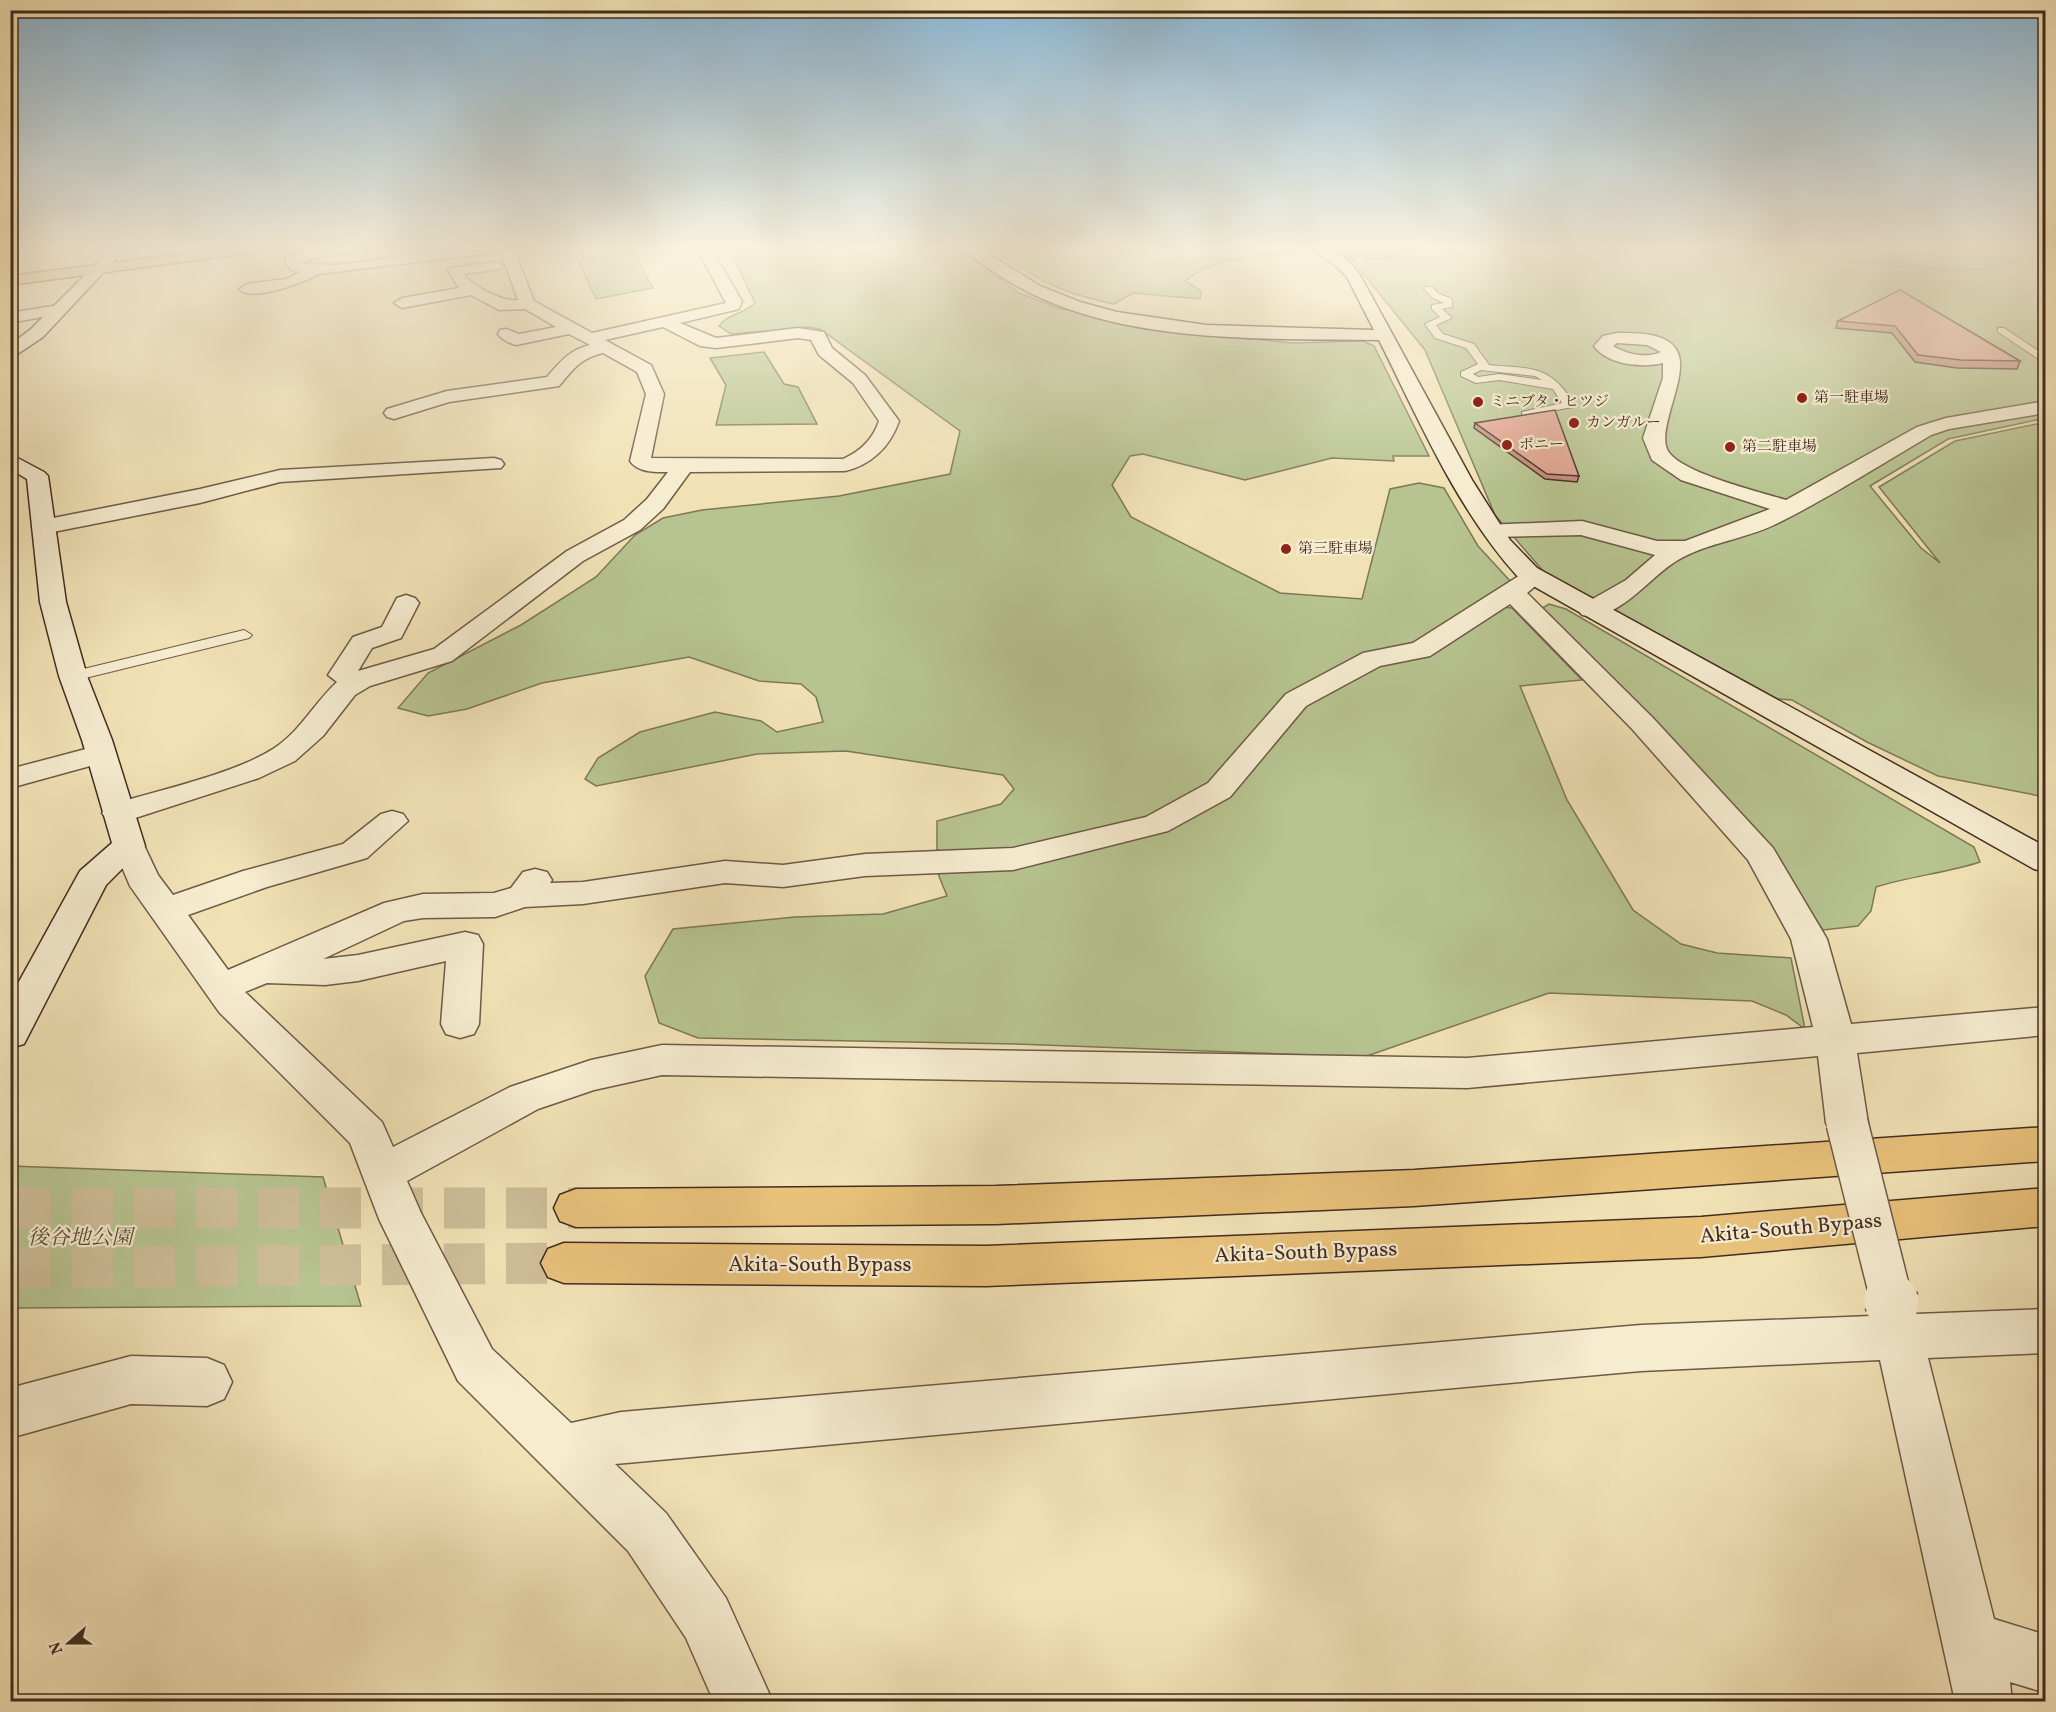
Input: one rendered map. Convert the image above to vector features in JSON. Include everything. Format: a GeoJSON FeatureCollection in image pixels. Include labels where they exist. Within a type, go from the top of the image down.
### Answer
{"type":"FeatureCollection","features":[{"type":"Feature","properties":{"kind":"main road"},"geometry":{"type":"LineString","coordinates":[[576,1208],[996,1205],[1414,1188],[2046,1144]]}},
{"type":"Feature","properties":{"kind":"main road","name":"Akita-South Bypass"},"geometry":{"type":"LineString","coordinates":[[564,1263],[1010,1266],[1701,1237],[2046,1207]]}},
{"type":"Feature","properties":{"kind":"street"},"geometry":{"type":"LineString","coordinates":[[10,331],[42,327]]}},
{"type":"Feature","properties":{"kind":"street"},"geometry":{"type":"LineString","coordinates":[[10,354],[42,327]]}},
{"type":"Feature","properties":{"kind":"street"},"geometry":{"type":"LineString","coordinates":[[394,413],[447,397],[553,382],[572,359],[599,343],[655,327]]}},
{"type":"Feature","properties":{"kind":"street"},"geometry":{"type":"LineString","coordinates":[[506,334],[516,340],[573,328],[645,369],[655,394],[640,462],[653,465],[684,466],[845,465],[862,458],[886,432],[889,421],[858,379],[825,351],[818,336],[798,333],[716,343],[706,342],[676,327]]}},
{"type":"Feature","properties":{"kind":"street"},"geometry":{"type":"LineString","coordinates":[[1187,327],[1215,330],[1384,335]]}},
{"type":"Feature","properties":{"kind":"street"},"geometry":{"type":"LineString","coordinates":[[1380,327],[1461,480],[1513,560],[1523,584],[1643,724],[1761,855],[1809,939],[1836,1041],[1847,1123],[1983,1692],[1982,1701]]}},
{"type":"Feature","properties":{"kind":"street"},"geometry":{"type":"LineString","coordinates":[[1668,388],[1653,370],[1606,349],[1605,342],[1617,338],[1638,339],[1666,346],[1671,353],[1672,378],[1653,438],[1659,456],[1676,470],[1698,480],[1788,508]]}},
{"type":"Feature","properties":{"kind":"street"},"geometry":{"type":"LineString","coordinates":[[1624,356],[1654,359],[1671,353]]}},
{"type":"Feature","properties":{"kind":"street"},"geometry":{"type":"LineString","coordinates":[[1591,610],[1642,578],[1669,555],[1683,548],[1747,528],[1788,508],[1932,428],[2046,406]]}},
{"type":"Feature","properties":{"kind":"street"},"geometry":{"type":"LineString","coordinates":[[10,460],[37,476],[53,602],[118,813],[142,878],[232,1002],[367,1134],[401,1219],[475,1365],[647,1532],[706,1618],[744,1701]]}},
{"type":"Feature","properties":{"kind":"street"},"geometry":{"type":"LineString","coordinates":[[43,527],[200,496],[280,476],[494,464]]}},
{"type":"Feature","properties":{"kind":"street"},"geometry":{"type":"LineString","coordinates":[[118,813],[248,772],[284,755],[314,730],[336,698],[360,680],[443,655],[575,556],[632,525],[654,504],[684,466]]}},
{"type":"Feature","properties":{"kind":"street"},"geometry":{"type":"LineString","coordinates":[[1497,537],[1582,528],[1656,548]]}},
{"type":"Feature","properties":{"kind":"street"},"geometry":{"type":"LineString","coordinates":[[1497,537],[1683,548]]}},
{"type":"Feature","properties":{"kind":"street"},"geometry":{"type":"LineString","coordinates":[[1602,545],[1618,553],[1641,572],[1642,578]]}},
{"type":"Feature","properties":{"kind":"street"},"geometry":{"type":"LineString","coordinates":[[1523,584],[1591,610],[2046,861]]}},
{"type":"Feature","properties":{"kind":"street"},"geometry":{"type":"LineString","coordinates":[[222,987],[396,911],[423,906],[495,905],[529,888],[583,893],[725,872],[783,876],[865,865],[1013,859],[1157,824],[1220,790],[1296,700],[1372,659],[1421,650],[1523,584]]}},
{"type":"Feature","properties":{"kind":"street"},"geometry":{"type":"LineString","coordinates":[[360,680],[342,675],[362,643],[392,632],[406,603]]}},
{"type":"Feature","properties":{"kind":"street"},"geometry":{"type":"LineString","coordinates":[[10,778],[101,754]]}},
{"type":"Feature","properties":{"kind":"street"},"geometry":{"type":"LineString","coordinates":[[166,910],[255,879],[355,851],[392,821]]}},
{"type":"Feature","properties":{"kind":"street"},"geometry":{"type":"LineString","coordinates":[[10,1034],[92,879],[129,846]]}},
{"type":"Feature","properties":{"kind":"street"},"geometry":{"type":"LineString","coordinates":[[259,972],[325,972],[358,968],[465,944],[460,1024]]}},
{"type":"Feature","properties":{"kind":"street"},"geometry":{"type":"LineString","coordinates":[[382,1174],[524,1098],[591,1075],[662,1060],[829,1060],[1467,1073],[2046,1021]]}},
{"type":"Feature","properties":{"kind":"street"},"geometry":{"type":"LineString","coordinates":[[564,1451],[621,1437],[1314,1379],[1894,1321],[2046,1331]]}},
{"type":"Feature","properties":{"kind":"street"},"geometry":{"type":"LineString","coordinates":[[10,1413],[131,1380],[207,1382]]}},
{"type":"Feature","properties":{"kind":"street"},"geometry":{"type":"LineString","coordinates":[[1970,1640],[2046,1664]]}},
{"type":"Feature","properties":{"kind":"lane"},"geometry":{"type":"LineString","coordinates":[[1432,327],[1439,336],[1470,346],[1484,365],[1465,374],[1476,380],[1499,377],[1557,386]]}},
{"type":"Feature","properties":{"kind":"lane"},"geometry":{"type":"LineString","coordinates":[[2001,330],[2046,361]]}},
{"type":"Feature","properties":{"kind":"lane"},"geometry":{"type":"LineString","coordinates":[[1480,367],[1538,373],[1557,386],[1569,405],[1526,414]]}},
{"type":"Feature","properties":{"kind":"lane"},"geometry":{"type":"LineString","coordinates":[[74,676],[244,635]]}},
{"type":"Feature","properties":{"kind":"green space"},"geometry":{"type":"Polygon","coordinates":[[[720,327],[1144,327],[1293,343],[1363,341],[1374,346],[1429,456],[1393,456],[1394,461],[1332,458],[1245,480],[1143,454],[1130,456],[1112,485],[1131,517],[1280,593],[1362,599],[1390,489],[1419,483],[1444,488],[1478,546],[1511,582],[1481,605],[1512,608],[1582,680],[1520,686],[1567,800],[1633,910],[1681,944],[1717,953],[1791,958],[1805,1029],[1786,1015],[1752,1001],[1549,993],[1364,1057],[1016,1044],[698,1038],[659,1023],[645,976],[673,929],[795,917],[883,914],[947,896],[937,871],[937,821],[1001,804],[1014,789],[1003,775],[846,751],[757,754],[596,786],[585,779],[598,758],[640,732],[715,712],[761,721],[777,732],[823,722],[816,697],[801,684],[759,681],[689,657],[542,683],[467,709],[428,716],[398,708],[428,673],[521,625],[596,577],[635,535],[663,518],[702,510],[839,496],[950,474],[960,431],[820,329],[807,327],[731,334],[720,327]]]}},
{"type":"Feature","properties":{"kind":"green space"},"geometry":{"type":"Polygon","coordinates":[[[1406,327],[2045,327],[2045,421],[2036,420],[1948,439],[1870,486],[1921,548],[1940,563],[1879,487],[1955,441],[2036,424],[2045,425],[2045,797],[1938,776],[1867,742],[1792,700],[1777,699],[1544,572],[1495,515],[1425,350],[1406,327]]]}},
{"type":"Feature","properties":{"kind":"green space"},"geometry":{"type":"Polygon","coordinates":[[[764,352],[784,384],[798,387],[817,424],[716,425],[726,385],[710,358],[764,352]]]}},
{"type":"Feature","properties":{"kind":"green space"},"geometry":{"type":"Polygon","coordinates":[[[1549,604],[1566,609],[1974,847],[1980,862],[1876,887],[1871,911],[1858,926],[1823,930],[1753,832],[1541,609],[1549,604]]]}},
{"type":"Feature","properties":{"kind":"green space","name":"後谷地公園"},"geometry":{"type":"Polygon","coordinates":[[[11,1166],[323,1177],[361,1306],[11,1308],[11,1166]]]}},
{"type":"Feature","properties":{"kind":"building"},"geometry":{"type":"Polygon","coordinates":[[[1896,327],[1962,327],[2020,361],[1961,360],[1918,355],[1896,327]]]}},
{"type":"Feature","properties":{"kind":"building"},"geometry":{"type":"Polygon","coordinates":[[[1555,410],[1579,476],[1547,474],[1475,423],[1555,410]]]}},
{"type":"Feature","properties":{"kind":"tunnel"},"geometry":{"type":"LineString","coordinates":[[10,1208],[576,1208]]}},
{"type":"Feature","properties":{"kind":"tunnel"},"geometry":{"type":"LineString","coordinates":[[10,1268],[564,1263]]}},
{"type":"Feature","properties":{"kind":"place","name":"第一駐車場"},"geometry":{"type":"Point","coordinates":[1802,398]}},
{"type":"Feature","properties":{"kind":"place","name":"ミニブタ・ヒツジ"},"geometry":{"type":"Point","coordinates":[1478,402]}},
{"type":"Feature","properties":{"kind":"place","name":"カンガルー"},"geometry":{"type":"Point","coordinates":[1574,423]}},
{"type":"Feature","properties":{"kind":"place","name":"ポニー"},"geometry":{"type":"Point","coordinates":[1507,445]}},
{"type":"Feature","properties":{"kind":"place","name":"第二駐車場"},"geometry":{"type":"Point","coordinates":[1730,447]}},
{"type":"Feature","properties":{"kind":"place","name":"第三駐車場"},"geometry":{"type":"Point","coordinates":[1286,549]}}]}
